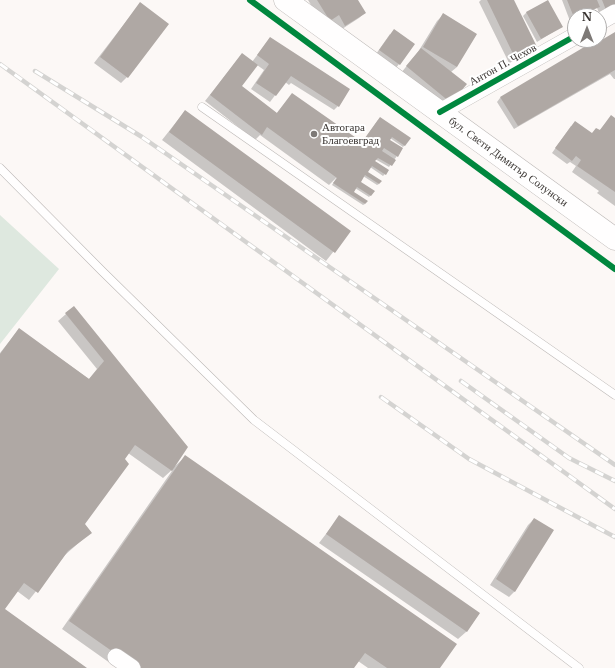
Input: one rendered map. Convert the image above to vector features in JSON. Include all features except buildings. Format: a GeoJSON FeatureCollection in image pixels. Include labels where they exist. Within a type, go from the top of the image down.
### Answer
{"type":"FeatureCollection","features":[{"type":"Feature","properties":{"kind":"main road","name":"бул. Свети Димитър Солунски"},"geometry":{"type":"LineString","coordinates":[[285,0],[615,239]]}},
{"type":"Feature","properties":{"kind":"street","name":"Антон П. Чехов"},"geometry":{"type":"LineString","coordinates":[[440,112],[567,41]]}},
{"type":"Feature","properties":{"kind":"street"},"geometry":{"type":"LineString","coordinates":[[116,657],[132,668]]}},
{"type":"Feature","properties":{"kind":"lane"},"geometry":{"type":"LineString","coordinates":[[202,107],[615,395]]}},
{"type":"Feature","properties":{"kind":"lane"},"geometry":{"type":"LineString","coordinates":[[0,168],[102,271],[254,420],[579,668]]}},
{"type":"Feature","properties":{"kind":"shaded area"},"geometry":{"type":"Polygon","coordinates":[[[0,215],[59,269],[0,344],[0,215]]]}},
{"type":"Feature","properties":{"kind":"railway"},"geometry":{"type":"LineString","coordinates":[[0,64],[615,509]]}},
{"type":"Feature","properties":{"kind":"railway"},"geometry":{"type":"LineString","coordinates":[[35,71],[142,137],[615,465]]}},
{"type":"Feature","properties":{"kind":"railway"},"geometry":{"type":"LineString","coordinates":[[461,381],[569,458],[615,481]]}},
{"type":"Feature","properties":{"kind":"railway"},"geometry":{"type":"LineString","coordinates":[[381,397],[469,459],[615,537]]}},
{"type":"Feature","properties":{"kind":"cycle path"},"geometry":{"type":"LineString","coordinates":[[250,0],[615,269]]}},
{"type":"Feature","properties":{"kind":"cycle path"},"geometry":{"type":"LineString","coordinates":[[440,112],[567,41]]}},
{"type":"Feature","properties":{"kind":"place","name":"Автогара Благоевград"},"geometry":{"type":"Point","coordinates":[314,134]}}]}
